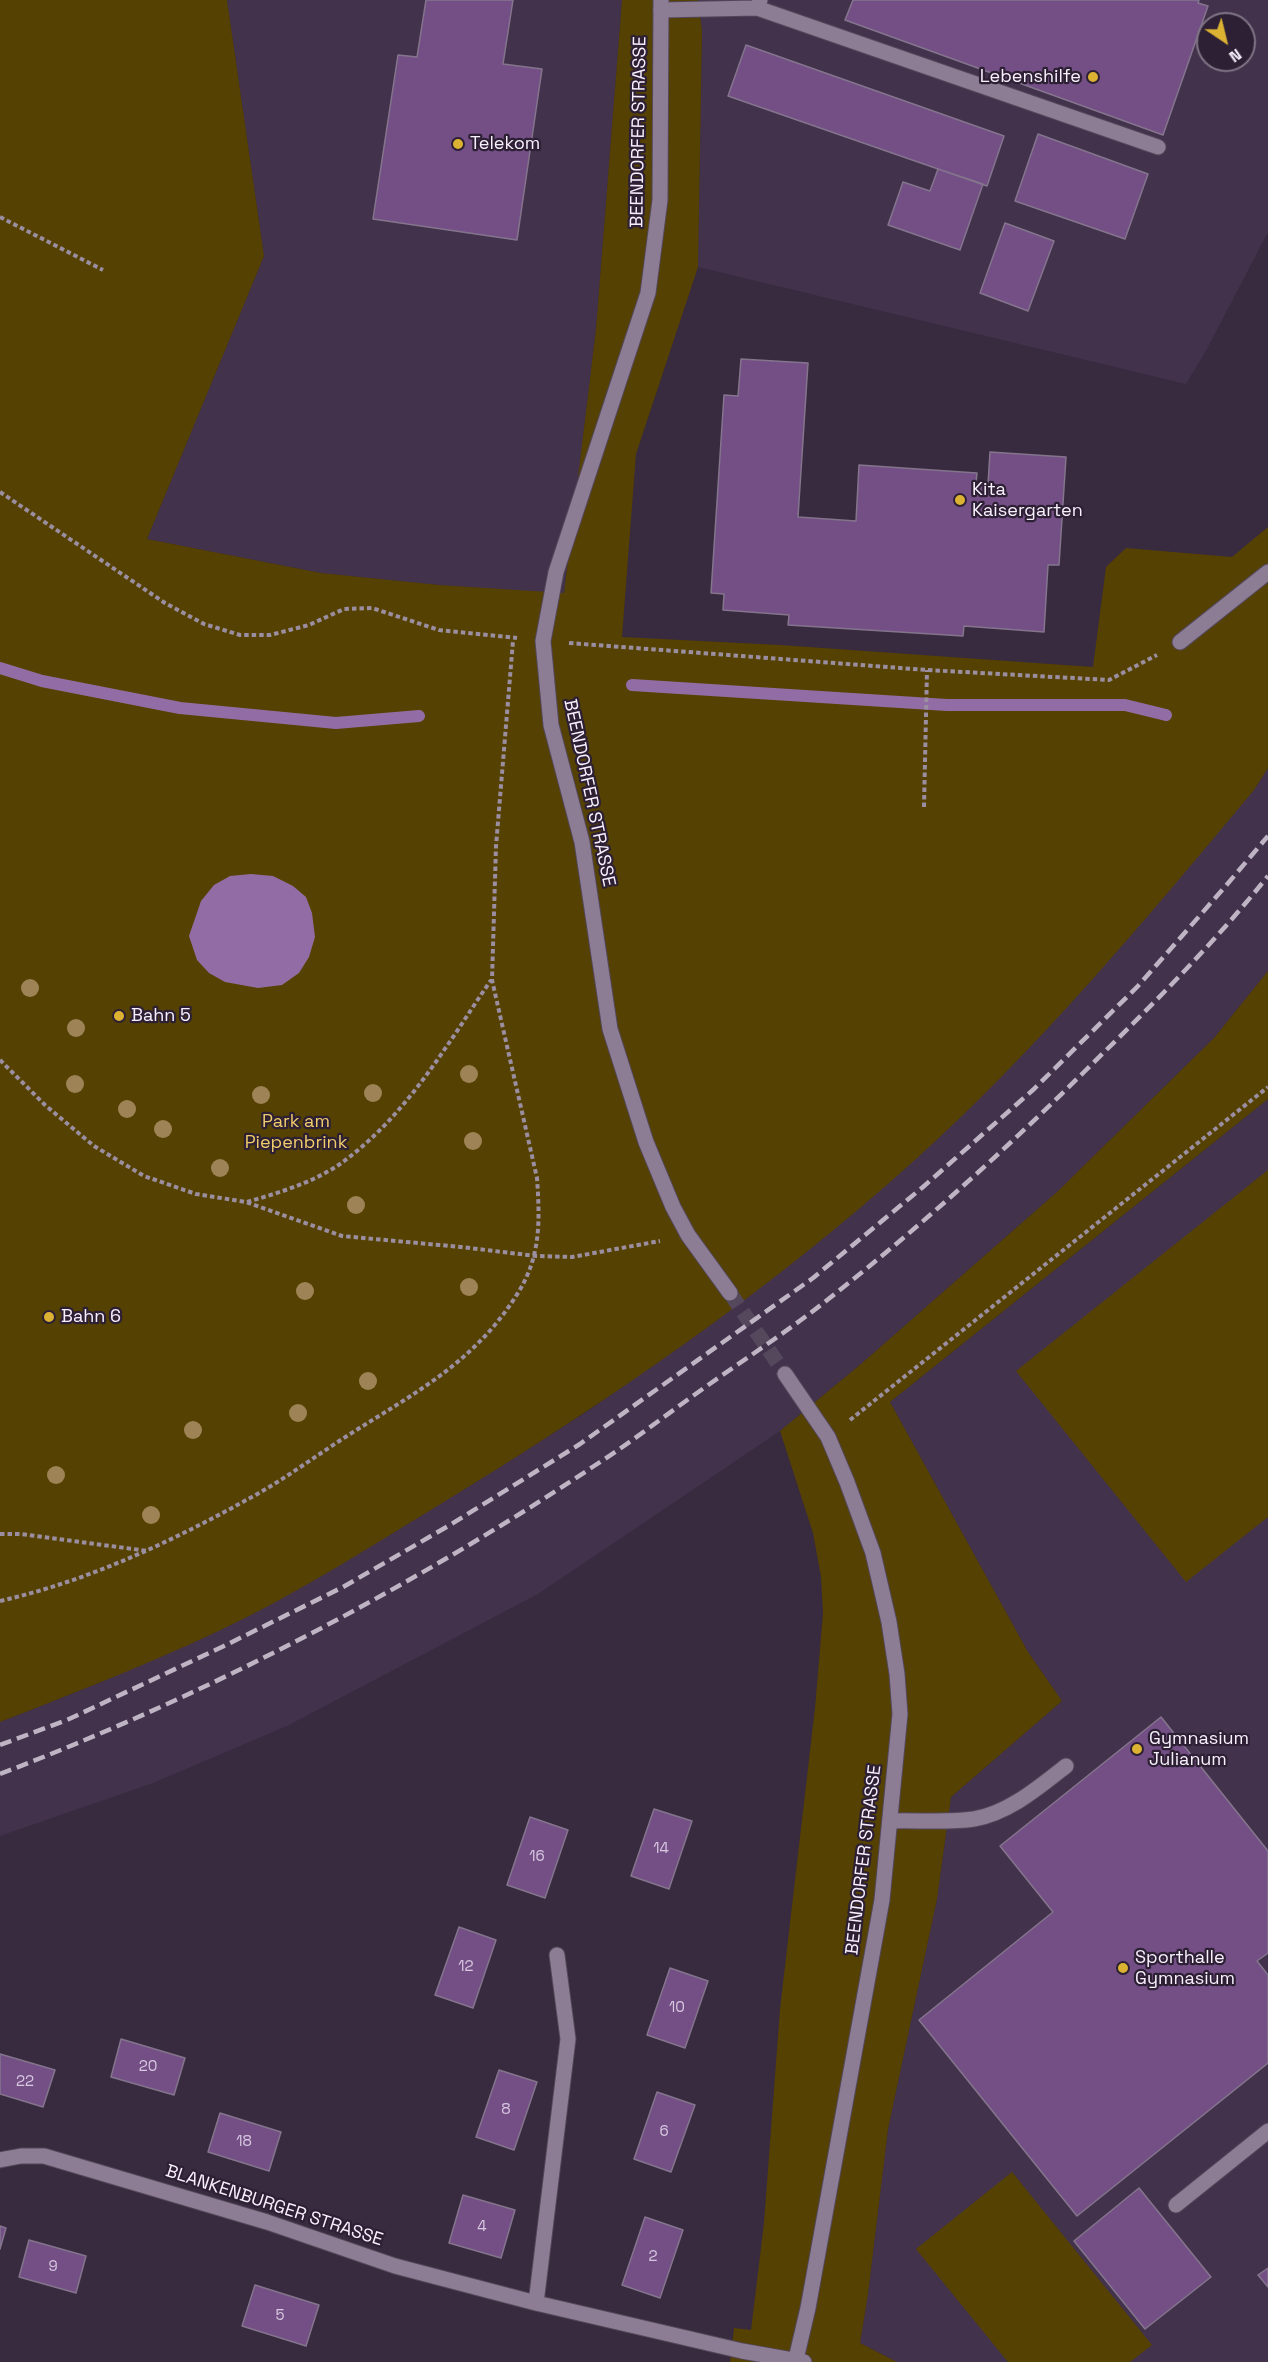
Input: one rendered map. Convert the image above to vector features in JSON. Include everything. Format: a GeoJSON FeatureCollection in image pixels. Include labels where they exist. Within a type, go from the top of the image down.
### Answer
{"type":"FeatureCollection","features":[{"type":"Feature","properties":{"kind":"street"},"geometry":{"type":"LineString","coordinates":[[661,5],[758,4],[1158,147]]}},
{"type":"Feature","properties":{"kind":"street","name":"BEENDORFER STRASSE"},"geometry":{"type":"LineString","coordinates":[[661,5],[660,200],[648,293],[556,572],[543,641],[551,725],[582,842],[610,1029],[646,1142],[673,1207],[688,1236],[730,1293]]}},
{"type":"Feature","properties":{"kind":"street"},"geometry":{"type":"LineString","coordinates":[[1180,642],[1268,572]]}},
{"type":"Feature","properties":{"kind":"street","name":"BEENDORFER STRASSE"},"geometry":{"type":"LineString","coordinates":[[785,1374],[828,1437],[873,1553],[890,1622],[900,1714],[882,1900],[800,2361]]}},
{"type":"Feature","properties":{"kind":"street"},"geometry":{"type":"LineString","coordinates":[[890,1821],[974,1819],[1002,1809],[1030,1793],[1066,1766]]}},
{"type":"Feature","properties":{"kind":"street"},"geometry":{"type":"LineString","coordinates":[[536,2303],[567,2039],[557,1954]]}},
{"type":"Feature","properties":{"kind":"street"},"geometry":{"type":"LineString","coordinates":[[1176,2205],[1268,2131]]}},
{"type":"Feature","properties":{"kind":"street","name":"BLANKENBURGER STRASSE"},"geometry":{"type":"LineString","coordinates":[[0,2160],[21,2156],[44,2156],[267,2222],[395,2266],[536,2303],[742,2351],[800,2361]]}},
{"type":"Feature","properties":{"kind":"path"},"geometry":{"type":"LineString","coordinates":[[0,218],[103,270]]}},
{"type":"Feature","properties":{"kind":"path"},"geometry":{"type":"LineString","coordinates":[[0,492],[165,603],[204,624],[240,635],[270,635],[309,625],[344,609],[372,608],[440,630],[543,641],[927,670],[1109,680],[1180,642]]}},
{"type":"Feature","properties":{"kind":"path"},"geometry":{"type":"LineString","coordinates":[[0,1601],[28,1595],[93,1574],[148,1551],[260,1492],[437,1380],[471,1352],[496,1325],[517,1295],[536,1256],[539,1212],[537,1178],[492,980],[496,846],[513,638]]}},
{"type":"Feature","properties":{"kind":"path"},"geometry":{"type":"LineString","coordinates":[[924,807],[927,670]]}},
{"type":"Feature","properties":{"kind":"path"},"geometry":{"type":"LineString","coordinates":[[246,1202],[305,1183],[338,1165],[372,1138],[410,1096],[492,980]]}},
{"type":"Feature","properties":{"kind":"path"},"geometry":{"type":"LineString","coordinates":[[0,1060],[45,1105],[94,1146],[144,1176],[196,1194],[246,1202],[342,1236],[536,1256],[572,1257],[688,1236]]}},
{"type":"Feature","properties":{"kind":"path"},"geometry":{"type":"LineString","coordinates":[[828,1437],[1268,1087]]}},
{"type":"Feature","properties":{"kind":"path"},"geometry":{"type":"LineString","coordinates":[[0,1534],[21,1534],[148,1551]]}},
{"type":"Feature","properties":{"kind":"shaded area"},"geometry":{"type":"Polygon","coordinates":[[[227,0],[622,0],[596,329],[564,594],[321,573],[147,539],[264,256],[227,0]]]}},
{"type":"Feature","properties":{"kind":"shaded area"},"geometry":{"type":"Polygon","coordinates":[[[698,0],[1268,0],[1268,232],[1207,349],[1186,384],[698,267],[702,31],[698,0]]]}},
{"type":"Feature","properties":{"kind":"shaded area"},"geometry":{"type":"Polygon","coordinates":[[[1268,768],[1268,971],[1214,1038],[1057,1192],[861,1364],[780,1431],[538,1594],[287,1726],[153,1783],[0,1836],[0,1722],[99,1683],[249,1616],[476,1482],[588,1411],[698,1333],[806,1252],[1254,790],[1268,768]]]}},
{"type":"Feature","properties":{"kind":"shaded area"},"geometry":{"type":"Polygon","coordinates":[[[251,874],[273,876],[293,886],[306,897],[312,913],[315,937],[309,957],[299,973],[282,985],[258,988],[225,982],[209,973],[197,960],[189,936],[201,901],[214,885],[230,876],[251,874]]]}},
{"type":"Feature","properties":{"kind":"shaded area","name":"Gymnasium Julianum"},"geometry":{"type":"Polygon","coordinates":[[[1268,1099],[1268,2362],[897,2362],[860,2343],[888,2129],[937,1899],[951,1797],[1062,1701],[1028,1652],[890,1402],[1268,1099]]]}},
{"type":"Feature","properties":{"kind":"green space","name":"Park am Piepenbrink"},"geometry":{"type":"Polygon","coordinates":[[[0,0],[227,0],[264,256],[147,539],[321,573],[439,585],[564,593],[596,329],[622,0],[698,0],[702,31],[698,267],[636,454],[622,637],[780,645],[1093,667],[1106,567],[1126,548],[1232,557],[1268,527],[1268,768],[1254,790],[1133,933],[1006,1072],[916,1159],[860,1208],[743,1301],[560,1429],[296,1591],[188,1645],[0,1722],[0,0]]]}},
{"type":"Feature","properties":{"kind":"green space"},"geometry":{"type":"Polygon","coordinates":[[[1268,971],[1268,1099],[890,1402],[1028,1652],[1062,1701],[951,1797],[937,1899],[888,2129],[860,2343],[897,2362],[730,2362],[734,2328],[751,2330],[764,2223],[780,2009],[815,1708],[823,1613],[821,1577],[813,1533],[780,1431],[861,1364],[1057,1192],[1214,1038],[1268,971]]]}},
{"type":"Feature","properties":{"kind":"green space"},"geometry":{"type":"Polygon","coordinates":[[[1268,1170],[1268,1517],[1186,1582],[1016,1371],[1268,1170]]]}},
{"type":"Feature","properties":{"kind":"green space"},"geometry":{"type":"Polygon","coordinates":[[[1012,2172],[1152,2345],[1130,2362],[1008,2362],[916,2249],[1012,2172]]]}},
{"type":"Feature","properties":{"kind":"building","name":"Telekom"},"geometry":{"type":"Polygon","coordinates":[[[426,0],[513,0],[503,64],[542,69],[517,240],[373,219],[398,55],[417,57],[426,0]]]}},
{"type":"Feature","properties":{"kind":"building","name":"Lebenshilfe"},"geometry":{"type":"Polygon","coordinates":[[[853,0],[1199,0],[1198,3],[1208,6],[1206,12],[1196,12],[1196,40],[1163,135],[845,20],[853,0]]]}},
{"type":"Feature","properties":{"kind":"building"},"geometry":{"type":"Polygon","coordinates":[[[746,45],[1004,136],[987,186],[728,96],[746,45]]]}},
{"type":"Feature","properties":{"kind":"building"},"geometry":{"type":"Polygon","coordinates":[[[1038,134],[1148,174],[1125,239],[1015,201],[1038,134]]]}},
{"type":"Feature","properties":{"kind":"building"},"geometry":{"type":"Polygon","coordinates":[[[938,169],[983,184],[960,250],[888,225],[903,182],[930,191],[938,169]]]}},
{"type":"Feature","properties":{"kind":"building"},"geometry":{"type":"Polygon","coordinates":[[[1005,223],[1054,241],[1028,311],[980,293],[1005,223]]]}},
{"type":"Feature","properties":{"kind":"building","name":"Kita Kaisergarten"},"geometry":{"type":"Polygon","coordinates":[[[741,359],[808,363],[798,517],[856,521],[859,465],[977,473],[976,483],[988,484],[990,452],[1066,457],[1059,565],[1048,565],[1044,632],[964,626],[963,636],[788,625],[789,615],[723,610],[724,594],[711,593],[724,395],[738,396],[741,359]]]}},
{"type":"Feature","properties":{"kind":"building","name":"Sporthalle Gymnasium"},"geometry":{"type":"Polygon","coordinates":[[[1161,1717],[1268,1851],[1268,1953],[1257,1961],[1268,1975],[1268,2063],[1077,2216],[919,2020],[1053,1912],[1000,1846],[1161,1717]]]}},
{"type":"Feature","properties":{"kind":"building"},"geometry":{"type":"Polygon","coordinates":[[[654,1809],[692,1821],[669,1889],[631,1876],[654,1809]]]}},
{"type":"Feature","properties":{"kind":"building"},"geometry":{"type":"Polygon","coordinates":[[[530,1817],[568,1830],[545,1898],[507,1885],[530,1817]]]}},
{"type":"Feature","properties":{"kind":"building"},"geometry":{"type":"Polygon","coordinates":[[[459,1927],[496,1940],[473,2008],[435,1995],[459,1927]]]}},
{"type":"Feature","properties":{"kind":"building"},"geometry":{"type":"Polygon","coordinates":[[[670,1968],[708,1981],[685,2048],[647,2035],[670,1968]]]}},
{"type":"Feature","properties":{"kind":"building"},"geometry":{"type":"Polygon","coordinates":[[[121,2039],[185,2058],[174,2095],[111,2077],[121,2039]]]}},
{"type":"Feature","properties":{"kind":"building"},"geometry":{"type":"Polygon","coordinates":[[[0,2054],[55,2070],[43,2107],[0,2094],[0,2054]]]}},
{"type":"Feature","properties":{"kind":"building"},"geometry":{"type":"Polygon","coordinates":[[[499,2070],[537,2082],[514,2150],[476,2137],[499,2070]]]}},
{"type":"Feature","properties":{"kind":"building"},"geometry":{"type":"Polygon","coordinates":[[[657,2092],[695,2105],[671,2172],[634,2159],[657,2092]]]}},
{"type":"Feature","properties":{"kind":"building"},"geometry":{"type":"Polygon","coordinates":[[[220,2113],[281,2132],[269,2171],[208,2152],[220,2113]]]}},
{"type":"Feature","properties":{"kind":"building"},"geometry":{"type":"Polygon","coordinates":[[[1139,2188],[1211,2277],[1145,2329],[1074,2241],[1139,2188]]]}},
{"type":"Feature","properties":{"kind":"building"},"geometry":{"type":"Polygon","coordinates":[[[463,2195],[515,2210],[501,2258],[449,2243],[463,2195]]]}},
{"type":"Feature","properties":{"kind":"building"},"geometry":{"type":"Polygon","coordinates":[[[645,2217],[683,2230],[660,2298],[622,2285],[645,2217]]]}},
{"type":"Feature","properties":{"kind":"building"},"geometry":{"type":"Polygon","coordinates":[[[0,2226],[6,2228],[0,2249],[0,2226]]]}},
{"type":"Feature","properties":{"kind":"building"},"geometry":{"type":"Polygon","coordinates":[[[29,2240],[86,2256],[76,2293],[19,2277],[29,2240]]]}},
{"type":"Feature","properties":{"kind":"building"},"geometry":{"type":"Polygon","coordinates":[[[1268,2268],[1268,2287],[1258,2275],[1268,2268]]]}},
{"type":"Feature","properties":{"kind":"building"},"geometry":{"type":"Polygon","coordinates":[[[255,2285],[319,2305],[306,2346],[242,2326],[255,2285]]]}},
{"type":"Feature","properties":{"kind":"waterway"},"geometry":{"type":"LineString","coordinates":[[0,668],[42,681],[180,708],[336,723],[419,716]]}},
{"type":"Feature","properties":{"kind":"waterway"},"geometry":{"type":"LineString","coordinates":[[632,685],[947,705],[1125,705],[1166,715]]}},
{"type":"Feature","properties":{"kind":"tunnel"},"geometry":{"type":"LineString","coordinates":[[730,1293],[785,1374]]}},
{"type":"Feature","properties":{"kind":"railway"},"geometry":{"type":"LineString","coordinates":[[0,1745],[67,1720],[343,1587],[450,1525],[580,1444],[813,1278],[923,1187],[1034,1089],[1138,986],[1268,836]]}},
{"type":"Feature","properties":{"kind":"railway"},"geometry":{"type":"LineString","coordinates":[[0,1774],[154,1710],[230,1674],[379,1597],[524,1511],[606,1458],[779,1336],[897,1243],[961,1188],[1054,1101],[1156,1001],[1225,927],[1268,876]]}},
{"type":"Feature","properties":{"kind":"place","name":"Lebenshilfe"},"geometry":{"type":"Point","coordinates":[1093,77]}},
{"type":"Feature","properties":{"kind":"place","name":"Telekom"},"geometry":{"type":"Point","coordinates":[458,144]}},
{"type":"Feature","properties":{"kind":"place","name":"Kita Kaisergarten"},"geometry":{"type":"Point","coordinates":[960,500]}},
{"type":"Feature","properties":{"kind":"place","name":"Bahn 5"},"geometry":{"type":"Point","coordinates":[119,1016]}},
{"type":"Feature","properties":{"kind":"place","name":"Bahn 6"},"geometry":{"type":"Point","coordinates":[49,1317]}},
{"type":"Feature","properties":{"kind":"place","name":"Gymnasium Julianum"},"geometry":{"type":"Point","coordinates":[1137,1749]}},
{"type":"Feature","properties":{"kind":"place","name":"Sporthalle Gymnasium"},"geometry":{"type":"Point","coordinates":[1123,1968]}}]}
